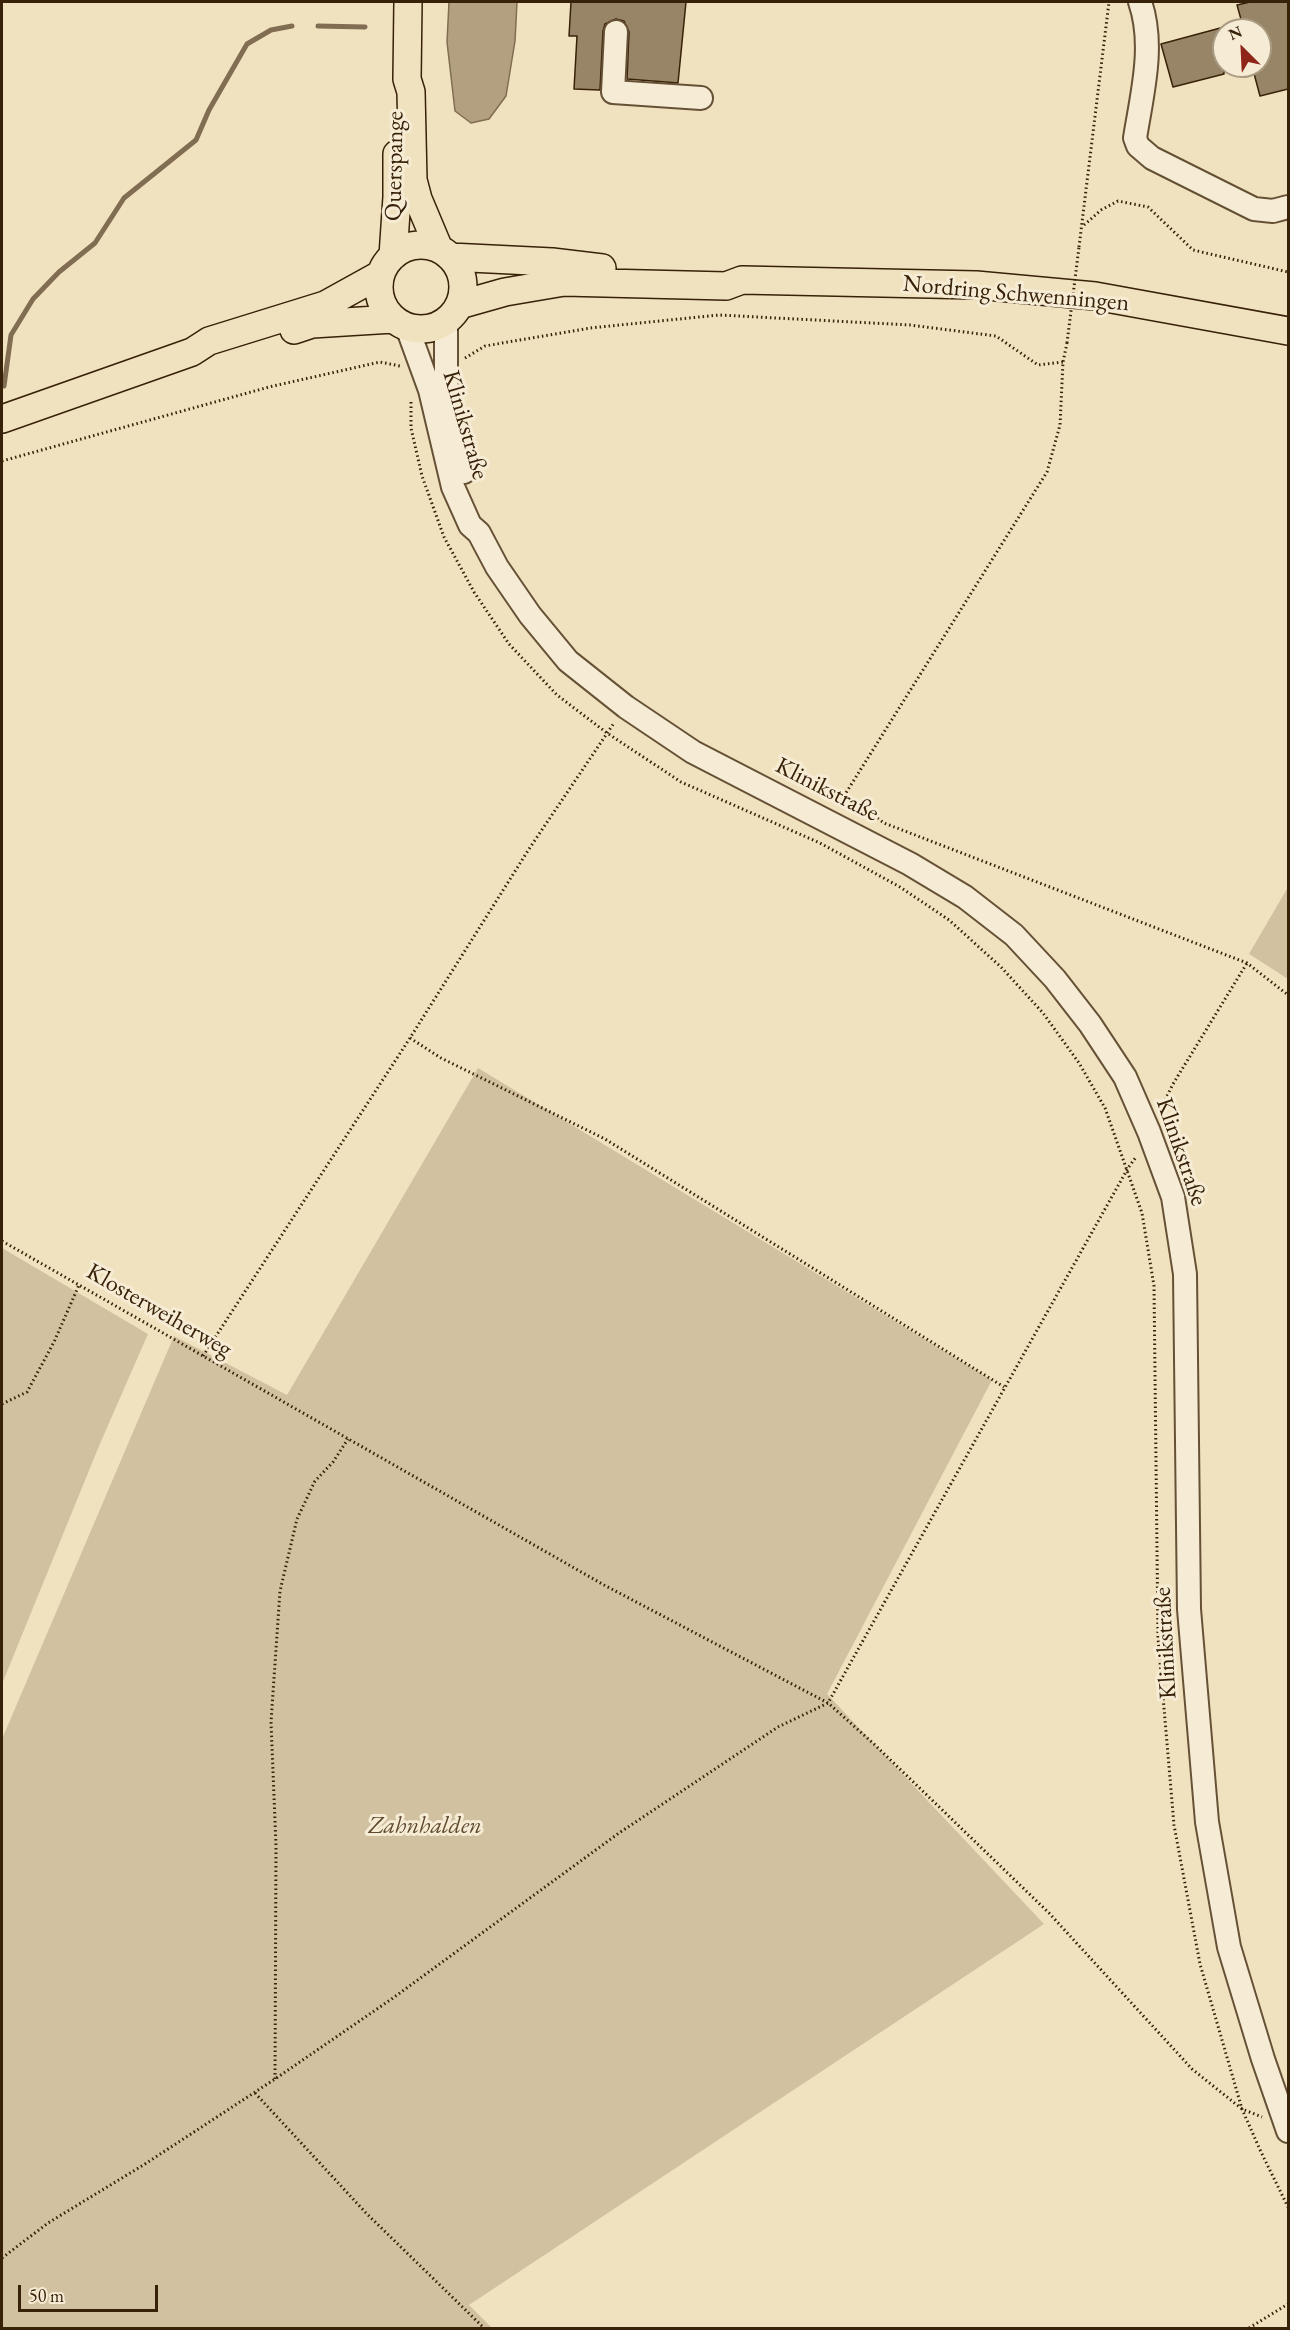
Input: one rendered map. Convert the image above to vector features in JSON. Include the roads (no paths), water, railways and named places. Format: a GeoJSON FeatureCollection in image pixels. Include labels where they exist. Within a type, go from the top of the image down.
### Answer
{"type":"FeatureCollection","features":[{"type":"Feature","properties":{"kind":"main road","name":"Querspange"},"geometry":{"type":"LineString","coordinates":[[408,2],[407,79],[411,92],[413,180],[418,199],[444,253]]}},
{"type":"Feature","properties":{"kind":"main road","name":"Querspange"},"geometry":{"type":"LineString","coordinates":[[387,265],[397,197],[396,91],[407,79]]}},
{"type":"Feature","properties":{"kind":"main road"},"geometry":{"type":"LineString","coordinates":[[2,419],[192,352],[208,340],[325,305],[387,265],[403,249],[427,246],[444,253],[458,267],[463,279],[463,292],[452,313],[433,328],[420,330],[400,323],[312,324],[213,354],[192,352]]}},
{"type":"Feature","properties":{"kind":"main road","name":"Nordring Schwenningen"},"geometry":{"type":"LineString","coordinates":[[444,253],[599,268],[729,272],[742,280]]}},
{"type":"Feature","properties":{"kind":"main road"},"geometry":{"type":"LineString","coordinates":[[387,265],[379,286],[380,298],[385,309],[400,323]]}},
{"type":"Feature","properties":{"kind":"main road","name":"Nordring Schwenningen"},"geometry":{"type":"LineString","coordinates":[[452,313],[506,292],[564,282],[726,286],[742,280],[976,285],[1095,296],[1288,331]]}},
{"type":"Feature","properties":{"kind":"street"},"geometry":{"type":"LineString","coordinates":[[1140,2],[1148,34],[1144,81],[1135,138],[1138,146],[1152,158],[1254,209],[1273,211],[1288,207]]}},
{"type":"Feature","properties":{"kind":"street"},"geometry":{"type":"LineString","coordinates":[[616,32],[613,92],[700,98]]}},
{"type":"Feature","properties":{"kind":"street","name":"Klinikstraße"},"geometry":{"type":"LineString","coordinates":[[452,313],[446,382],[462,465],[481,522],[479,533]]}},
{"type":"Feature","properties":{"kind":"street","name":"Klinikstraße"},"geometry":{"type":"LineString","coordinates":[[400,323],[430,390],[453,487],[470,525],[479,533],[504,577],[530,615],[568,661],[626,707],[693,752],[910,864],[965,897],[1014,935],[1055,979],[1090,1024],[1125,1077],[1149,1132],[1173,1197],[1185,1274],[1190,1609],[1207,1822],[1229,1947],[1263,2059],[1288,2131]]}},
{"type":"Feature","properties":{"kind":"waterway"},"geometry":{"type":"LineString","coordinates":[[4,386],[11,335],[33,299],[59,272],[95,243],[124,198],[196,140],[209,110],[247,44],[271,30],[292,26]]}},
{"type":"Feature","properties":{"kind":"waterway"},"geometry":{"type":"LineString","coordinates":[[318,26],[365,27]]}},
{"type":"Feature","properties":{"kind":"park label","name":"Zahnhalden"},"geometry":{"type":"Point","coordinates":[425,1826]}}]}
